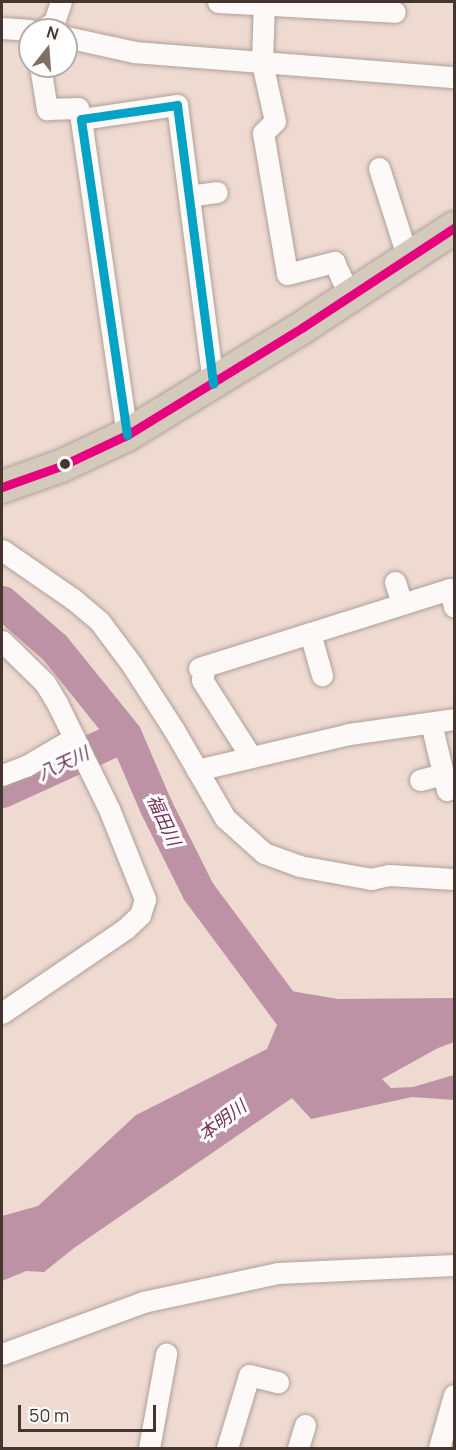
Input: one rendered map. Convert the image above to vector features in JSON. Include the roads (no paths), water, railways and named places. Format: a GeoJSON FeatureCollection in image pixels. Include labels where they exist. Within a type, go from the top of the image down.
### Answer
{"type":"FeatureCollection","features":[{"type":"Feature","properties":{"kind":"highway"},"geometry":{"type":"LineString","coordinates":[[2,487],[61,466],[127,435],[213,384],[454,228]]}},
{"type":"Feature","properties":{"kind":"street"},"geometry":{"type":"LineString","coordinates":[[55,18],[61,2]]}},
{"type":"Feature","properties":{"kind":"street"},"geometry":{"type":"LineString","coordinates":[[218,2],[395,12]]}},
{"type":"Feature","properties":{"kind":"street"},"geometry":{"type":"LineString","coordinates":[[264,3],[262,63],[275,121],[263,133],[287,274],[334,262],[350,297]]}},
{"type":"Feature","properties":{"kind":"street"},"geometry":{"type":"LineString","coordinates":[[2,28],[18,29]]}},
{"type":"Feature","properties":{"kind":"street"},"geometry":{"type":"LineString","coordinates":[[78,40],[135,52],[262,63],[400,70],[454,77]]}},
{"type":"Feature","properties":{"kind":"street"},"geometry":{"type":"LineString","coordinates":[[41,78],[47,109],[78,108],[81,119],[127,435]]}},
{"type":"Feature","properties":{"kind":"street"},"geometry":{"type":"LineString","coordinates":[[81,119],[177,105],[213,384]]}},
{"type":"Feature","properties":{"kind":"street"},"geometry":{"type":"LineString","coordinates":[[380,168],[408,259]]}},
{"type":"Feature","properties":{"kind":"street"},"geometry":{"type":"LineString","coordinates":[[189,196],[218,192]]}},
{"type":"Feature","properties":{"kind":"street"},"geometry":{"type":"LineString","coordinates":[[2,550],[73,599],[100,622],[132,664],[225,818],[264,853],[299,866],[371,879],[389,875],[454,879]]}},
{"type":"Feature","properties":{"kind":"street"},"geometry":{"type":"LineString","coordinates":[[394,582],[402,604]]}},
{"type":"Feature","properties":{"kind":"street"},"geometry":{"type":"LineString","coordinates":[[251,757],[202,680],[202,667],[450,589],[454,607]]}},
{"type":"Feature","properties":{"kind":"street"},"geometry":{"type":"LineString","coordinates":[[310,633],[322,675]]}},
{"type":"Feature","properties":{"kind":"street"},"geometry":{"type":"LineString","coordinates":[[2,641],[45,683],[121,836],[145,899],[140,915],[124,929],[2,1013]]}},
{"type":"Feature","properties":{"kind":"street"},"geometry":{"type":"LineString","coordinates":[[197,770],[349,734],[454,719]]}},
{"type":"Feature","properties":{"kind":"street"},"geometry":{"type":"LineString","coordinates":[[420,780],[445,782],[431,723]]}},
{"type":"Feature","properties":{"kind":"street"},"geometry":{"type":"LineString","coordinates":[[2,775],[26,766],[74,738]]}},
{"type":"Feature","properties":{"kind":"street"},"geometry":{"type":"LineString","coordinates":[[2,1354],[142,1302],[279,1273],[454,1265]]}},
{"type":"Feature","properties":{"kind":"street"},"geometry":{"type":"LineString","coordinates":[[149,1449],[166,1354]]}},
{"type":"Feature","properties":{"kind":"street"},"geometry":{"type":"LineString","coordinates":[[227,1449],[249,1375],[278,1382]]}},
{"type":"Feature","properties":{"kind":"street"},"geometry":{"type":"LineString","coordinates":[[439,1449],[454,1395]]}},
{"type":"Feature","properties":{"kind":"street"},"geometry":{"type":"LineString","coordinates":[[298,1449],[305,1425]]}},
{"type":"Feature","properties":{"kind":"water","name":"本明川"},"geometry":{"type":"Polygon","coordinates":[[[291,991],[338,999],[454,998],[454,1042],[438,1048],[382,1079],[391,1088],[413,1087],[454,1075],[454,1100],[412,1097],[311,1119],[292,1098],[74,1248],[44,1272],[26,1271],[2,1281],[2,1216],[38,1206],[136,1115],[267,1049],[291,991]]]}},
{"type":"Feature","properties":{"kind":"waterway","name":"福田川"},"geometry":{"type":"LineString","coordinates":[[2,602],[54,647],[125,735],[156,807],[198,891],[311,1043]]}},
{"type":"Feature","properties":{"kind":"waterway","name":"八天川"},"geometry":{"type":"LineString","coordinates":[[2,791],[125,735]]}}]}
